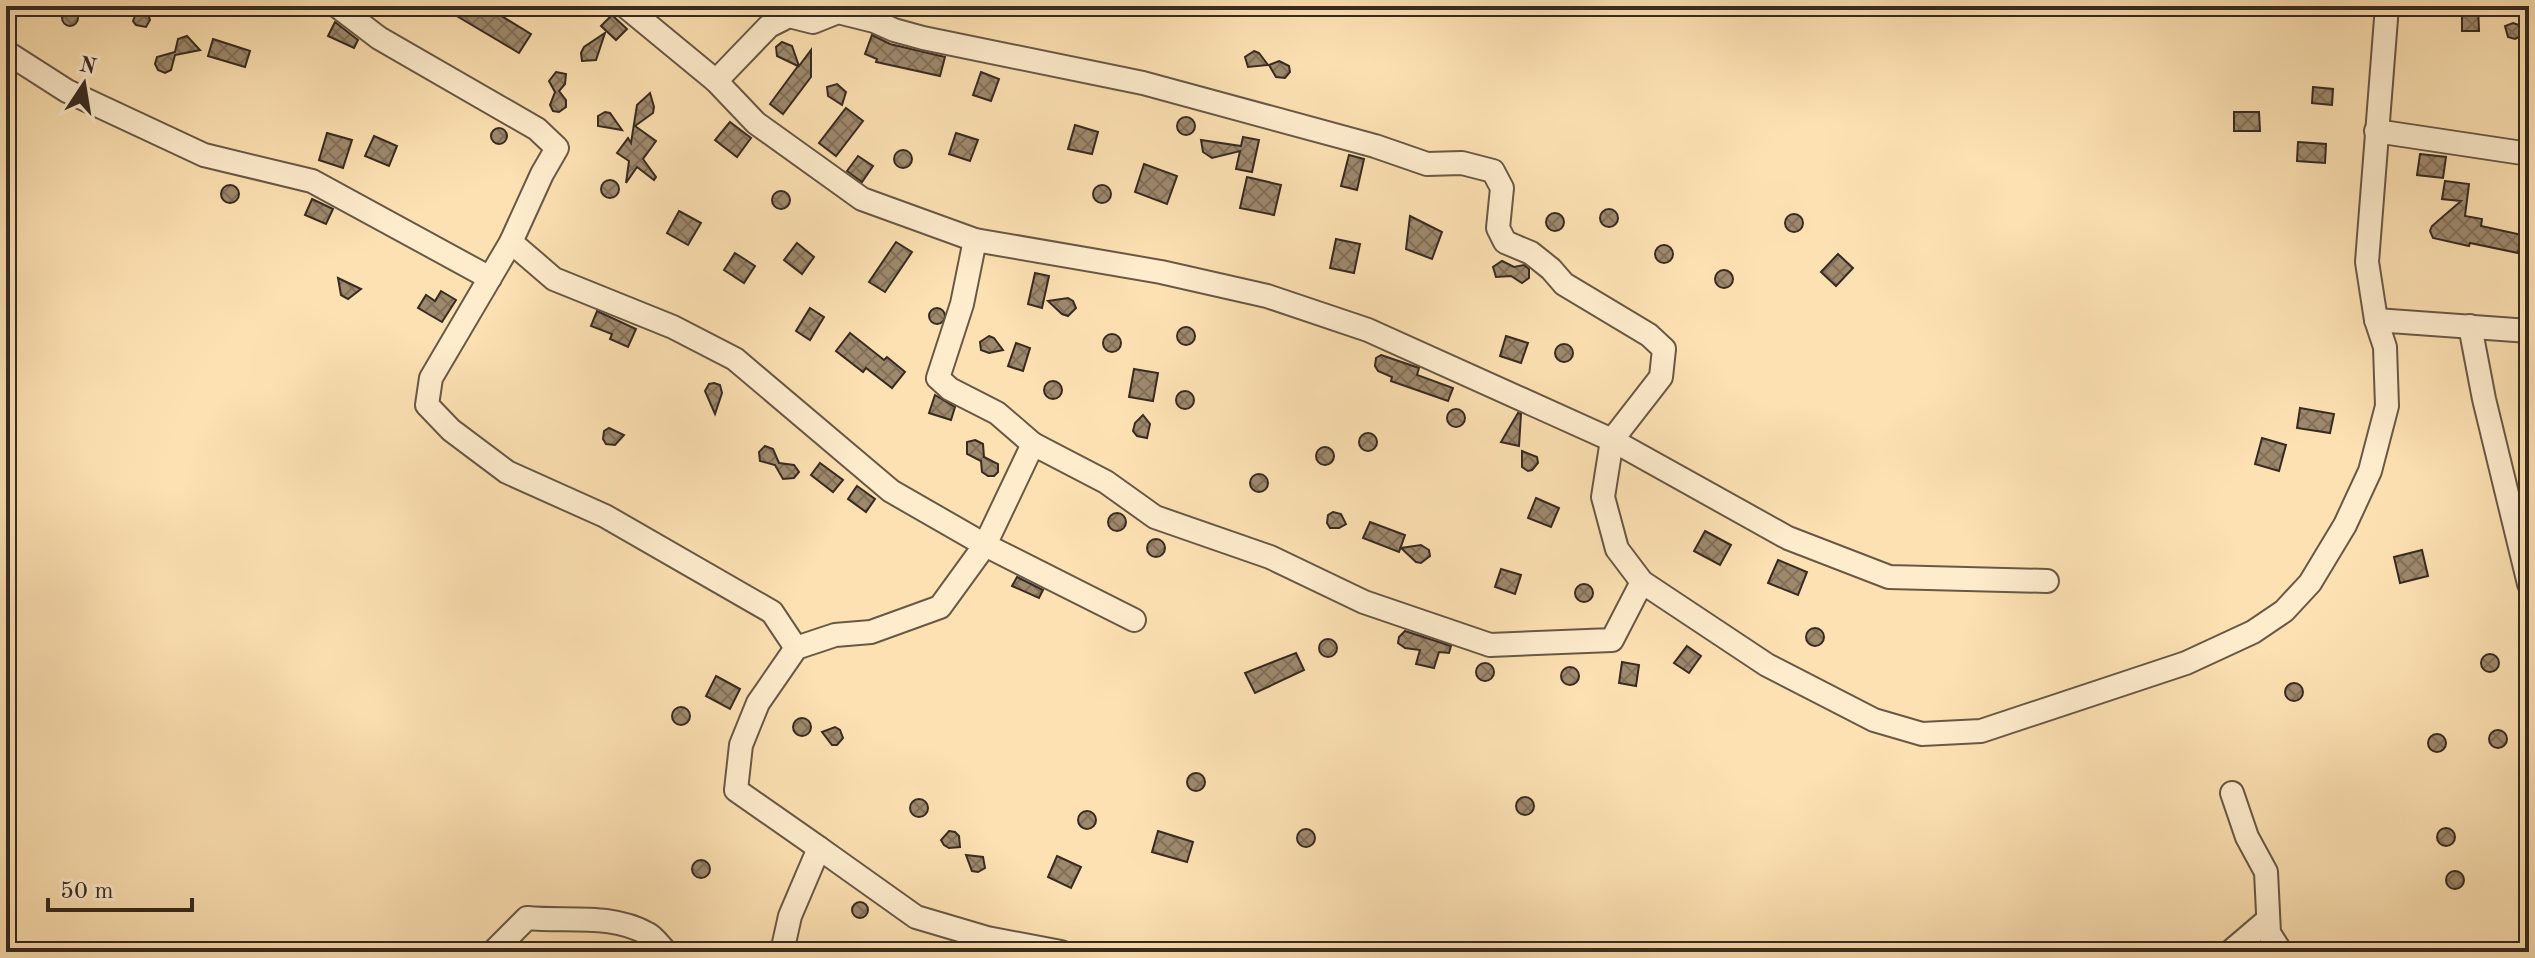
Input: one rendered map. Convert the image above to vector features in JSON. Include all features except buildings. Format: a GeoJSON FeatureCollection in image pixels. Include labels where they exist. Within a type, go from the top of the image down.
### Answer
{"type":"FeatureCollection","features":[{"type":"Feature","properties":{"kind":"street"},"geometry":{"type":"LineString","coordinates":[[337,6],[379,38],[537,129],[557,148],[511,242],[431,378],[427,405],[451,430],[507,472],[605,516],[723,581],[772,612],[796,648]]}},
{"type":"Feature","properties":{"kind":"street"},"geometry":{"type":"LineString","coordinates":[[625,6],[716,81],[756,123],[862,199],[975,240],[1161,272],[1267,296],[1368,330],[1612,440],[1788,538],[1889,577],[2047,581]]}},
{"type":"Feature","properties":{"kind":"street"},"geometry":{"type":"LineString","coordinates":[[716,81],[769,26],[789,16],[813,22],[846,10],[923,38],[1143,83],[1375,146],[1427,164],[1462,163],[1493,171],[1502,188],[1498,228],[1505,242],[1531,253],[1564,284],[1649,335],[1664,349],[1661,377],[1612,440],[1603,497],[1617,549],[1642,582],[1767,665],[1874,720],[1922,734],[1981,731],[2186,663],[2253,632],[2284,611],[2310,583],[2345,525],[2370,471],[2387,406],[2385,347],[2376,320],[2367,262],[2387,6]]}},
{"type":"Feature","properties":{"kind":"street"},"geometry":{"type":"LineString","coordinates":[[6,52],[67,91],[204,155],[312,181],[490,278]]}},
{"type":"Feature","properties":{"kind":"street"},"geometry":{"type":"LineString","coordinates":[[2376,131],[2529,154]]}},
{"type":"Feature","properties":{"kind":"street"},"geometry":{"type":"LineString","coordinates":[[975,240],[962,304],[938,378],[950,389],[997,413],[1033,444],[1106,482],[1155,517],[1270,557],[1364,602],[1490,645],[1612,640],[1642,582]]}},
{"type":"Feature","properties":{"kind":"street"},"geometry":{"type":"LineString","coordinates":[[511,242],[554,279],[673,327],[735,359],[891,491],[985,545],[1134,620]]}},
{"type":"Feature","properties":{"kind":"street"},"geometry":{"type":"LineString","coordinates":[[2376,320],[2529,331]]}},
{"type":"Feature","properties":{"kind":"street"},"geometry":{"type":"LineString","coordinates":[[2470,326],[2484,399],[2529,584]]}},
{"type":"Feature","properties":{"kind":"street"},"geometry":{"type":"LineString","coordinates":[[1033,444],[985,545],[940,607],[871,632],[835,635],[796,648],[758,703],[741,745],[736,790],[916,917],[987,938],[1061,952]]}},
{"type":"Feature","properties":{"kind":"street"},"geometry":{"type":"LineString","coordinates":[[2232,793],[2247,837],[2266,872],[2275,943]]}},
{"type":"Feature","properties":{"kind":"street"},"geometry":{"type":"LineString","coordinates":[[782,952],[790,916],[819,848]]}},
{"type":"Feature","properties":{"kind":"street"},"geometry":{"type":"LineString","coordinates":[[493,952],[527,918],[557,921],[601,918],[649,934],[666,952]]}},
{"type":"Feature","properties":{"kind":"street"},"geometry":{"type":"LineString","coordinates":[[2230,952],[2264,923],[2275,943]]}}]}
